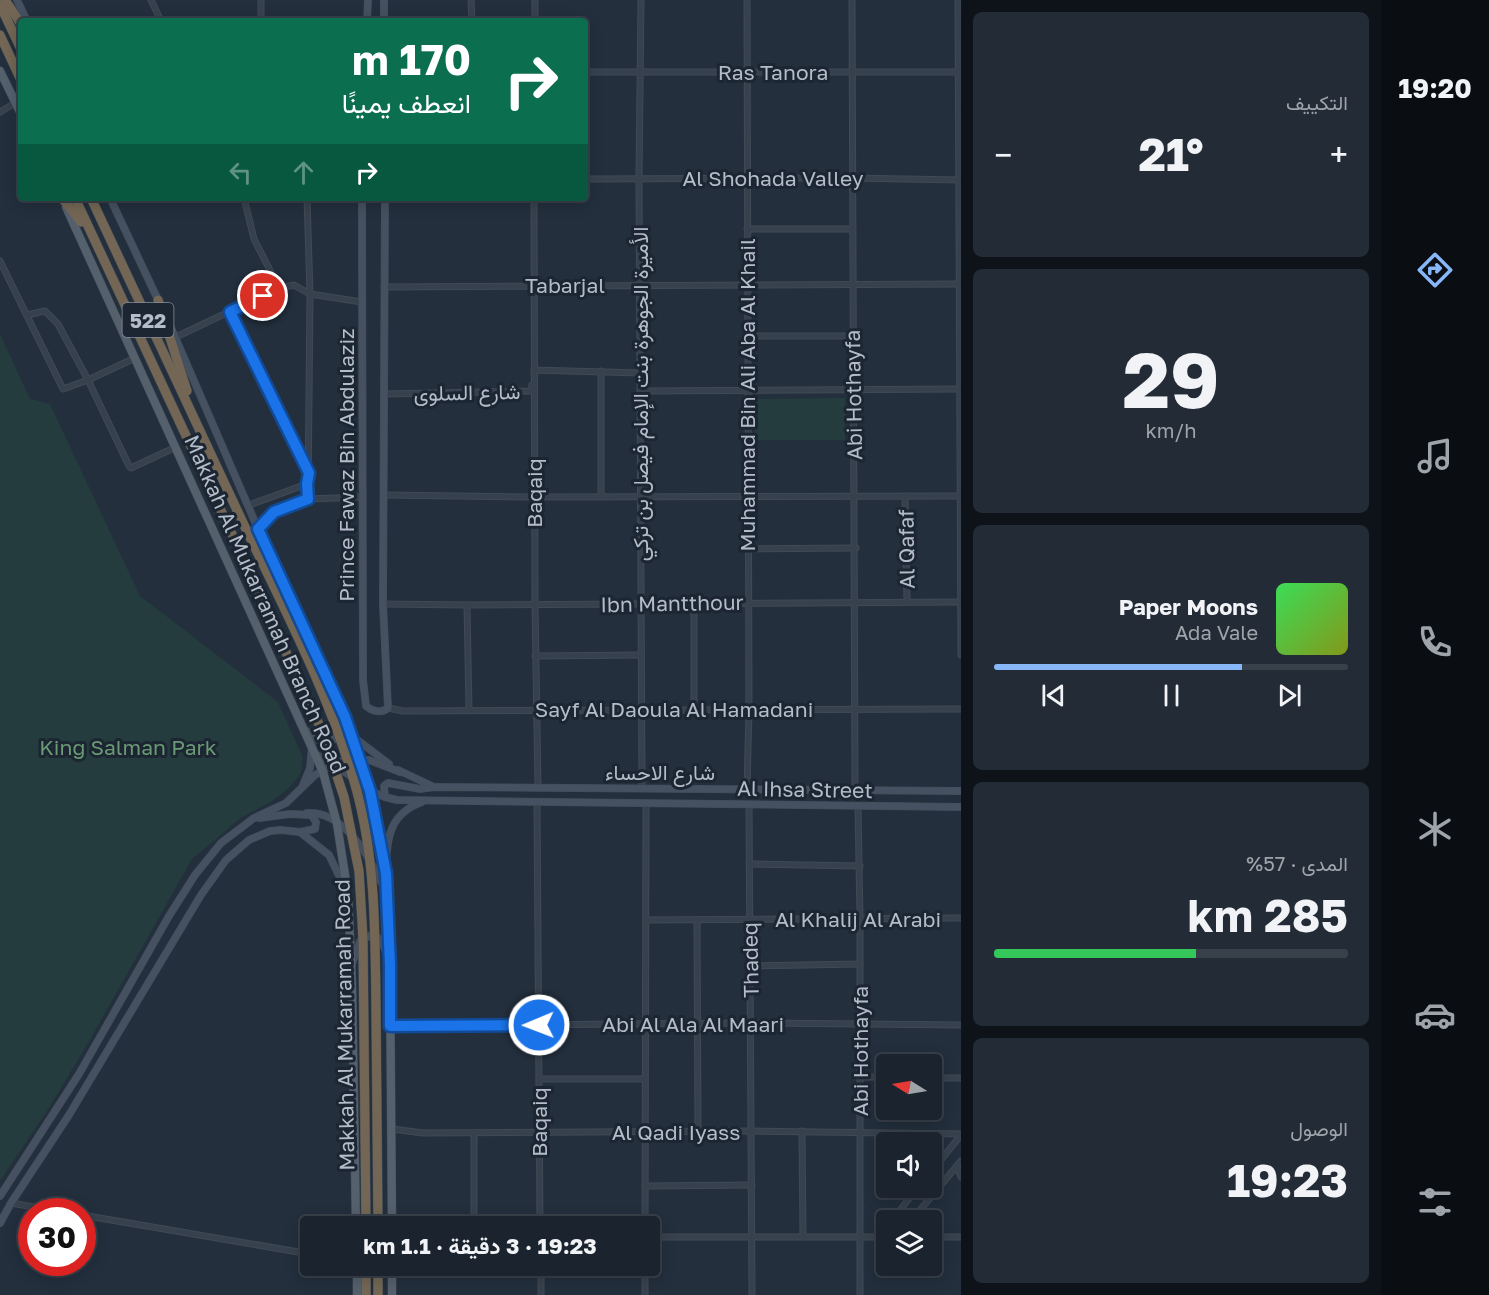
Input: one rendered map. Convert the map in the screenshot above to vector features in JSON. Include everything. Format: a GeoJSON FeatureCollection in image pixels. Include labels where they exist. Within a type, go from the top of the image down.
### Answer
{"type":"FeatureCollection","features":[{"type":"Feature","properties":{"kind":"highway"},"geometry":{"type":"LineString","coordinates":[[5,0],[18,20]]}},
{"type":"Feature","properties":{"kind":"highway"},"geometry":{"type":"LineString","coordinates":[[0,5],[18,43]]}},
{"type":"Feature","properties":{"kind":"highway"},"geometry":{"type":"LineString","coordinates":[[0,35],[18,74]]}},
{"type":"Feature","properties":{"kind":"highway"},"geometry":{"type":"LineString","coordinates":[[65,201],[77,215],[139,337]]}},
{"type":"Feature","properties":{"kind":"highway","name":"Makkah Al Mukarramah Road"},"geometry":{"type":"LineString","coordinates":[[76,201],[322,731],[344,797],[359,871],[363,939],[366,1216]]}},
{"type":"Feature","properties":{"kind":"highway","name":"Makkah Al Mukarramah Road"},"geometry":{"type":"LineString","coordinates":[[92,201],[294,627],[317,681],[356,788],[373,885],[378,1216]]}},
{"type":"Feature","properties":{"kind":"highway"},"geometry":{"type":"LineString","coordinates":[[158,300],[205,441]]}},
{"type":"Feature","properties":{"kind":"highway"},"geometry":{"type":"LineString","coordinates":[[366,1276],[366,1295]]}},
{"type":"Feature","properties":{"kind":"highway"},"geometry":{"type":"LineString","coordinates":[[378,1276],[378,1295]]}},
{"type":"Feature","properties":{"kind":"main road"},"geometry":{"type":"LineString","coordinates":[[17,0],[26,18]]}},
{"type":"Feature","properties":{"kind":"main road"},"geometry":{"type":"LineString","coordinates":[[367,18],[368,0]]}},
{"type":"Feature","properties":{"kind":"main road"},"geometry":{"type":"LineString","coordinates":[[384,0],[384,18]]}},
{"type":"Feature","properties":{"kind":"main road"},"geometry":{"type":"LineString","coordinates":[[0,71],[18,108]]}},
{"type":"Feature","properties":{"kind":"main road","name":"Makkah Al Mukarramah Branch Road"},"geometry":{"type":"LineString","coordinates":[[63,201],[323,771],[337,824],[348,894],[356,1216]]}},
{"type":"Feature","properties":{"kind":"main road","name":"Makkah Al Mukarramah Branch Road"},"geometry":{"type":"LineString","coordinates":[[111,201],[176,337],[258,529],[336,698],[352,736],[370,791],[386,873],[390,965],[392,1216]]}},
{"type":"Feature","properties":{"kind":"main road","name":"Prince Fawaz Bin Abdulaziz"},"geometry":{"type":"LineString","coordinates":[[362,201],[363,680],[366,706],[370,710],[381,712],[388,708]]}},
{"type":"Feature","properties":{"kind":"main road"},"geometry":{"type":"LineString","coordinates":[[385,201],[383,604],[388,708]]}},
{"type":"Feature","properties":{"kind":"main road"},"geometry":{"type":"LineString","coordinates":[[305,729],[323,744],[344,735],[346,722]]}},
{"type":"Feature","properties":{"kind":"main road"},"geometry":{"type":"LineString","coordinates":[[352,736],[400,772]]}},
{"type":"Feature","properties":{"kind":"main road"},"geometry":{"type":"LineString","coordinates":[[302,788],[310,768],[313,750],[370,791],[385,797]]}},
{"type":"Feature","properties":{"kind":"main road"},"geometry":{"type":"LineString","coordinates":[[0,1196],[79,1074],[195,876],[221,843],[248,823],[286,803],[323,771],[345,761],[369,760],[434,787]]}},
{"type":"Feature","properties":{"kind":"main road","name":"شارع الاحساء"},"geometry":{"type":"LineString","coordinates":[[385,797],[384,786],[388,783],[420,789],[434,787],[961,791]]}},
{"type":"Feature","properties":{"kind":"main road","name":"Al Ihsa Street"},"geometry":{"type":"LineString","coordinates":[[385,797],[397,800],[961,807]]}},
{"type":"Feature","properties":{"kind":"main road"},"geometry":{"type":"LineString","coordinates":[[386,873],[390,830],[401,814],[415,804],[426,800]]}},
{"type":"Feature","properties":{"kind":"main road"},"geometry":{"type":"LineString","coordinates":[[248,823],[261,818],[313,813],[329,818],[353,837],[363,849],[377,871],[387,894]]}},
{"type":"Feature","properties":{"kind":"main road"},"geometry":{"type":"LineString","coordinates":[[0,1223],[69,1115],[201,895],[226,860],[249,840],[270,831],[300,832],[315,829],[316,822],[311,815],[300,814]]}},
{"type":"Feature","properties":{"kind":"main road"},"geometry":{"type":"LineString","coordinates":[[300,832],[329,855],[348,894]]}},
{"type":"Feature","properties":{"kind":"main road"},"geometry":{"type":"LineString","coordinates":[[351,968],[360,941],[369,936],[381,939],[390,965]]}},
{"type":"Feature","properties":{"kind":"main road"},"geometry":{"type":"LineString","coordinates":[[117,1008],[129,1016]]}},
{"type":"Feature","properties":{"kind":"main road"},"geometry":{"type":"LineString","coordinates":[[357,1276],[357,1295]]}},
{"type":"Feature","properties":{"kind":"main road"},"geometry":{"type":"LineString","coordinates":[[392,1276],[392,1295]]}},
{"type":"Feature","properties":{"kind":"street"},"geometry":{"type":"LineString","coordinates":[[151,0],[160,18]]}},
{"type":"Feature","properties":{"kind":"street"},"geometry":{"type":"LineString","coordinates":[[261,0],[261,18]]}},
{"type":"Feature","properties":{"kind":"street"},"geometry":{"type":"LineString","coordinates":[[471,0],[472,18]]}},
{"type":"Feature","properties":{"kind":"street"},"geometry":{"type":"LineString","coordinates":[[535,0],[535,18]]}},
{"type":"Feature","properties":{"kind":"street","name":"الأميرة الجوهرة بنت الإمام فيصل بن تركي"},"geometry":{"type":"LineString","coordinates":[[641,0],[639,178],[642,789]]}},
{"type":"Feature","properties":{"kind":"street","name":"Muhammad Bin Ali Aba Al Khail"},"geometry":{"type":"LineString","coordinates":[[747,0],[749,710],[747,789]]}},
{"type":"Feature","properties":{"kind":"street","name":"Abi Hothayfa"},"geometry":{"type":"LineString","coordinates":[[852,0],[855,789]]}},
{"type":"Feature","properties":{"kind":"street"},"geometry":{"type":"LineString","coordinates":[[958,0],[961,655]]}},
{"type":"Feature","properties":{"kind":"street","name":"Ras Tanora"},"geometry":{"type":"LineString","coordinates":[[588,72],[959,72]]}},
{"type":"Feature","properties":{"kind":"street"},"geometry":{"type":"LineString","coordinates":[[0,112],[15,103]]}},
{"type":"Feature","properties":{"kind":"street","name":"Al Shohada Valley"},"geometry":{"type":"LineString","coordinates":[[588,179],[959,180]]}},
{"type":"Feature","properties":{"kind":"street"},"geometry":{"type":"LineString","coordinates":[[245,201],[254,239],[279,288]]}},
{"type":"Feature","properties":{"kind":"street"},"geometry":{"type":"LineString","coordinates":[[307,201],[310,294],[308,499]]}},
{"type":"Feature","properties":{"kind":"street","name":"Baqaiq"},"geometry":{"type":"LineString","coordinates":[[534,201],[535,656],[538,788]]}},
{"type":"Feature","properties":{"kind":"street"},"geometry":{"type":"LineString","coordinates":[[747,229],[852,230]]}},
{"type":"Feature","properties":{"kind":"street"},"geometry":{"type":"LineString","coordinates":[[0,261],[63,389],[135,358]]}},
{"type":"Feature","properties":{"kind":"street","name":"Tabarjal"},"geometry":{"type":"LineString","coordinates":[[384,286],[960,284]]}},
{"type":"Feature","properties":{"kind":"street"},"geometry":{"type":"LineString","coordinates":[[176,337],[279,288],[294,285],[310,294],[362,302]]}},
{"type":"Feature","properties":{"kind":"street"},"geometry":{"type":"LineString","coordinates":[[27,315],[45,310],[58,324],[131,468],[176,447]]}},
{"type":"Feature","properties":{"kind":"street"},"geometry":{"type":"LineString","coordinates":[[230,312],[309,473]]}},
{"type":"Feature","properties":{"kind":"street"},"geometry":{"type":"LineString","coordinates":[[748,336],[853,336]]}},
{"type":"Feature","properties":{"kind":"street","name":"شارع السلوى"},"geometry":{"type":"LineString","coordinates":[[384,394],[532,391],[534,370],[640,373]]}},
{"type":"Feature","properties":{"kind":"street"},"geometry":{"type":"LineString","coordinates":[[601,372],[601,497]]}},
{"type":"Feature","properties":{"kind":"street"},"geometry":{"type":"LineString","coordinates":[[641,391],[960,389]]}},
{"type":"Feature","properties":{"kind":"street"},"geometry":{"type":"LineString","coordinates":[[249,505],[307,484]]}},
{"type":"Feature","properties":{"kind":"street"},"geometry":{"type":"LineString","coordinates":[[384,495],[960,496]]}},
{"type":"Feature","properties":{"kind":"street","name":"Al Qafaf"},"geometry":{"type":"LineString","coordinates":[[905,496],[907,601]]}},
{"type":"Feature","properties":{"kind":"street"},"geometry":{"type":"LineString","coordinates":[[258,529],[274,512],[308,499],[362,497]]}},
{"type":"Feature","properties":{"kind":"street"},"geometry":{"type":"LineString","coordinates":[[747,549],[855,548]]}},
{"type":"Feature","properties":{"kind":"street","name":"Ibn Mantthour"},"geometry":{"type":"LineString","coordinates":[[383,604],[961,602]]}},
{"type":"Feature","properties":{"kind":"street"},"geometry":{"type":"LineString","coordinates":[[694,603],[694,710]]}},
{"type":"Feature","properties":{"kind":"street"},"geometry":{"type":"LineString","coordinates":[[467,605],[469,710]]}},
{"type":"Feature","properties":{"kind":"street"},"geometry":{"type":"LineString","coordinates":[[535,656],[641,655]]}},
{"type":"Feature","properties":{"kind":"street","name":"Sayf Al Daoula Al Hamadani"},"geometry":{"type":"LineString","coordinates":[[388,708],[403,711],[961,709]]}},
{"type":"Feature","properties":{"kind":"street","name":"Baqaiq"},"geometry":{"type":"LineString","coordinates":[[537,802],[540,1216]]}},
{"type":"Feature","properties":{"kind":"street"},"geometry":{"type":"LineString","coordinates":[[645,1216],[646,803]]}},
{"type":"Feature","properties":{"kind":"street","name":"Thadeq"},"geometry":{"type":"LineString","coordinates":[[749,805],[752,1295]]}},
{"type":"Feature","properties":{"kind":"street","name":"Abi Hothayfa"},"geometry":{"type":"LineString","coordinates":[[858,806],[860,1295]]}},
{"type":"Feature","properties":{"kind":"street"},"geometry":{"type":"LineString","coordinates":[[749,864],[860,866]]}},
{"type":"Feature","properties":{"kind":"street","name":"Al Khalij Al Arabi"},"geometry":{"type":"LineString","coordinates":[[646,920],[961,918]]}},
{"type":"Feature","properties":{"kind":"street"},"geometry":{"type":"LineString","coordinates":[[697,920],[698,1132]]}},
{"type":"Feature","properties":{"kind":"street"},"geometry":{"type":"LineString","coordinates":[[750,966],[860,964]]}},
{"type":"Feature","properties":{"kind":"street","name":"Abi Al Ala Al Maari"},"geometry":{"type":"LineString","coordinates":[[390,1026],[750,1023],[961,1025]]}},
{"type":"Feature","properties":{"kind":"street"},"geometry":{"type":"LineString","coordinates":[[860,1077],[876,1077]]}},
{"type":"Feature","properties":{"kind":"street"},"geometry":{"type":"LineString","coordinates":[[942,1078],[961,1078]]}},
{"type":"Feature","properties":{"kind":"street"},"geometry":{"type":"LineString","coordinates":[[539,1079],[645,1080]]}},
{"type":"Feature","properties":{"kind":"street","name":"Al Qadi Iyass"},"geometry":{"type":"LineString","coordinates":[[392,1129],[423,1133],[802,1131],[961,1134]]}},
{"type":"Feature","properties":{"kind":"street"},"geometry":{"type":"LineString","coordinates":[[802,1131],[803,1237]]}},
{"type":"Feature","properties":{"kind":"street"},"geometry":{"type":"LineString","coordinates":[[474,1133],[474,1216]]}},
{"type":"Feature","properties":{"kind":"street"},"geometry":{"type":"LineString","coordinates":[[942,1158],[961,1134]]}},
{"type":"Feature","properties":{"kind":"street"},"geometry":{"type":"LineString","coordinates":[[920,1210],[961,1161]]}},
{"type":"Feature","properties":{"kind":"street"},"geometry":{"type":"LineString","coordinates":[[957,1166],[961,1177]]}},
{"type":"Feature","properties":{"kind":"street"},"geometry":{"type":"LineString","coordinates":[[645,1186],[752,1185]]}},
{"type":"Feature","properties":{"kind":"street"},"geometry":{"type":"LineString","coordinates":[[901,1210],[910,1198]]}},
{"type":"Feature","properties":{"kind":"street"},"geometry":{"type":"LineString","coordinates":[[11,1203],[18,1204]]}},
{"type":"Feature","properties":{"kind":"street"},"geometry":{"type":"LineString","coordinates":[[96,1217],[300,1252]]}},
{"type":"Feature","properties":{"kind":"street"},"geometry":{"type":"LineString","coordinates":[[660,1237],[876,1237]]}},
{"type":"Feature","properties":{"kind":"street"},"geometry":{"type":"LineString","coordinates":[[942,1237],[961,1237]]}},
{"type":"Feature","properties":{"kind":"street"},"geometry":{"type":"LineString","coordinates":[[541,1276],[541,1295]]}},
{"type":"Feature","properties":{"kind":"street"},"geometry":{"type":"LineString","coordinates":[[645,1276],[645,1295]]}},
{"type":"Feature","properties":{"kind":"green space","name":"King Salman Park"},"geometry":{"type":"Polygon","coordinates":[[[0,334],[30,399],[50,404],[140,596],[278,702],[303,758],[301,773],[288,789],[269,803],[242,817],[192,859],[91,1038],[49,1108],[0,1181],[0,334]]]}},
{"type":"Feature","properties":{"kind":"green space"},"geometry":{"type":"Polygon","coordinates":[[[845,398],[845,440],[755,440],[756,399],[845,398]]]}},
{"type":"Feature","properties":{"kind":"route"},"geometry":{"type":"LineString","coordinates":[[263,296],[230,312],[309,473],[308,499],[274,512],[258,529],[345,717],[370,791],[386,873],[390,1026],[539,1025]]}}]}
